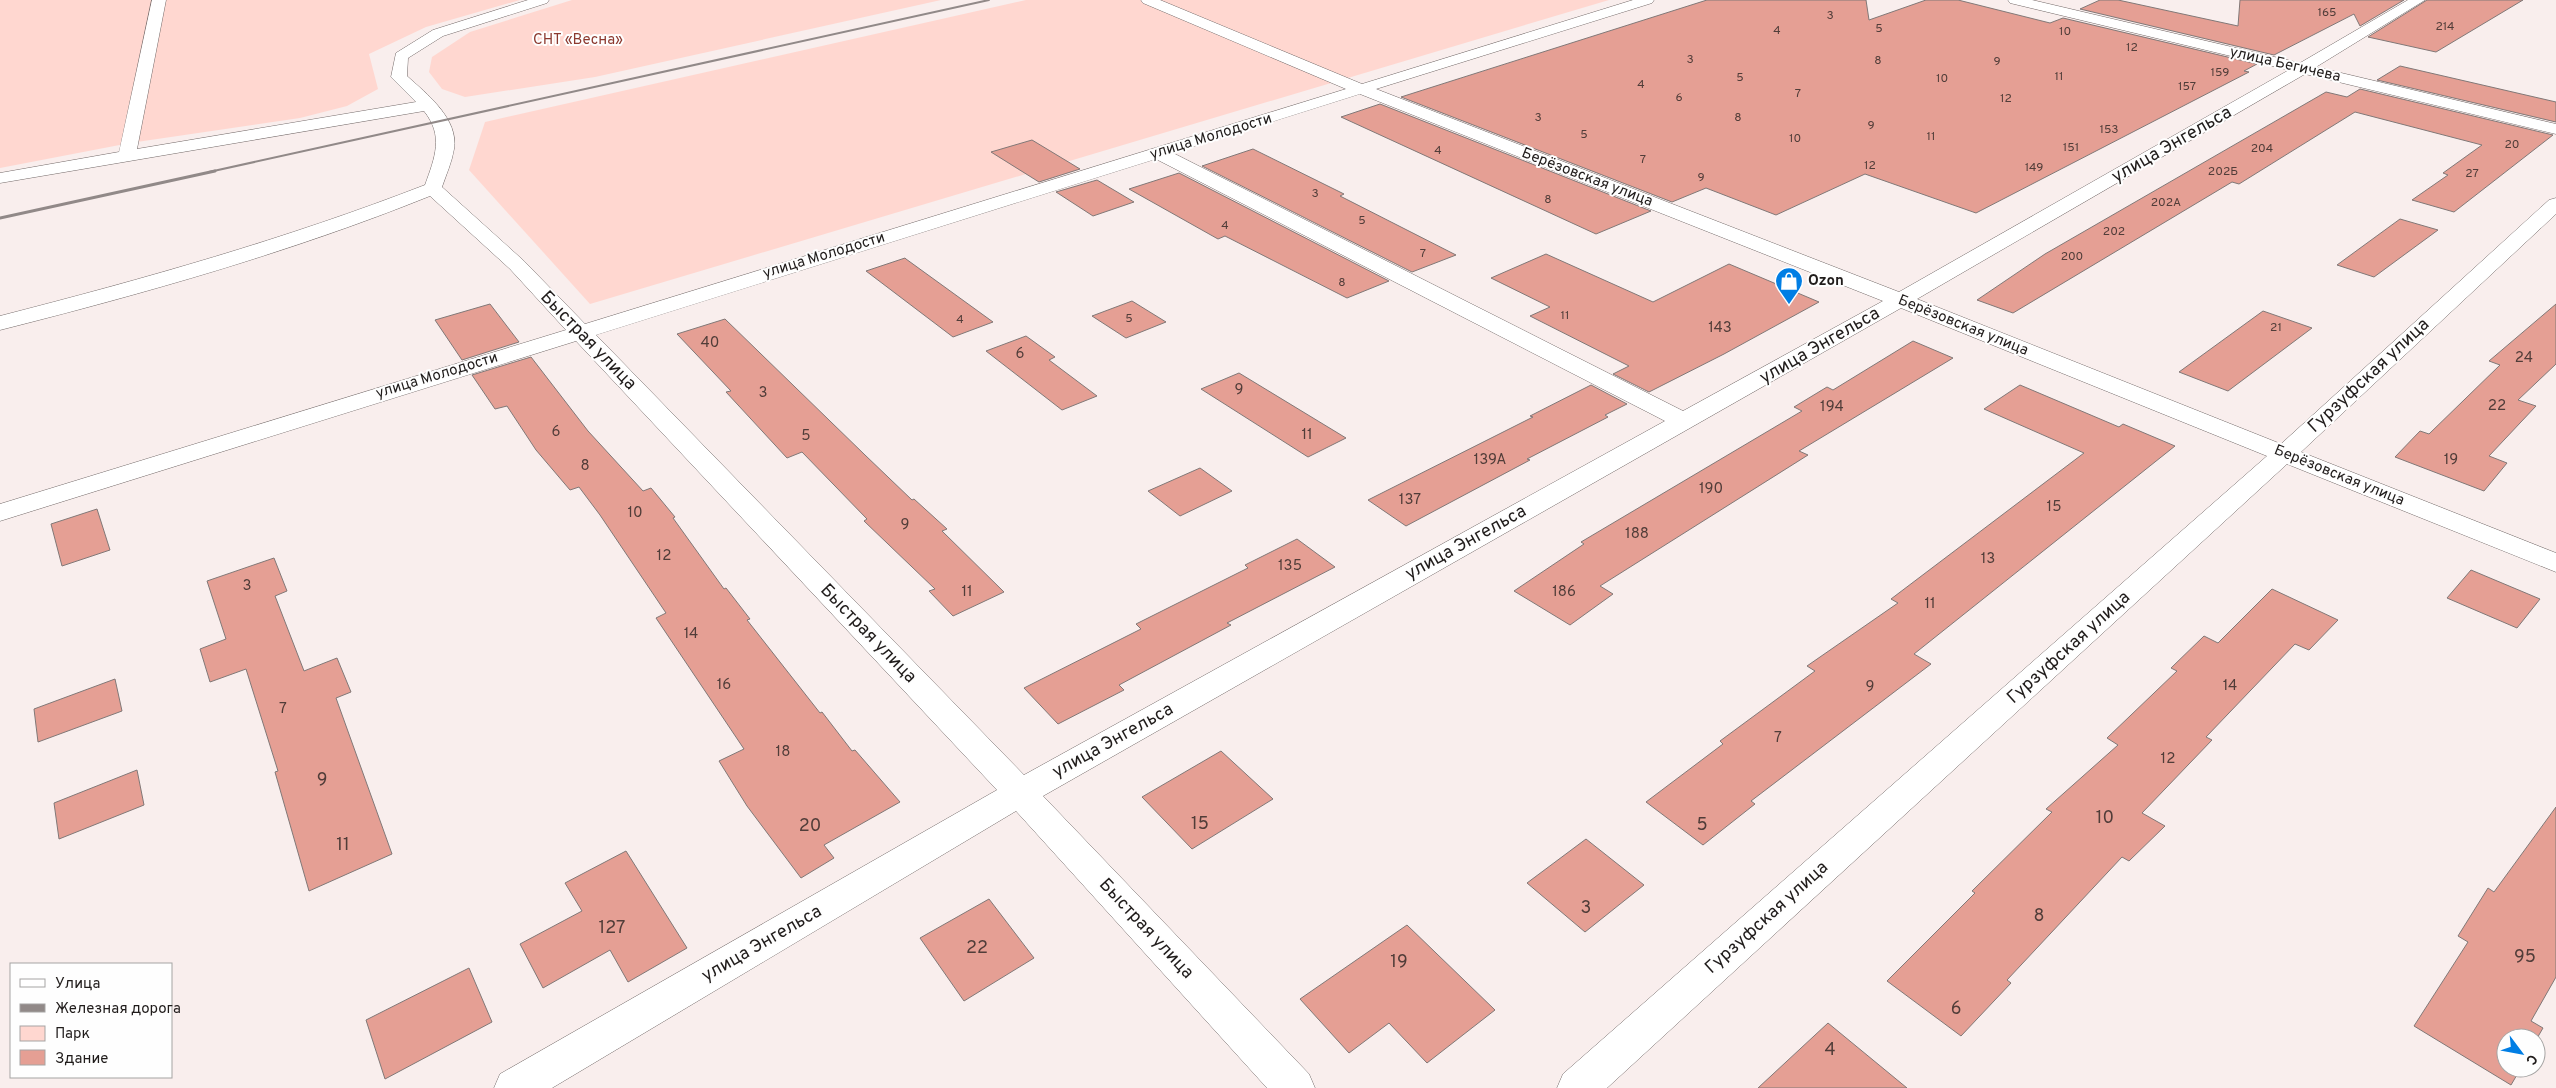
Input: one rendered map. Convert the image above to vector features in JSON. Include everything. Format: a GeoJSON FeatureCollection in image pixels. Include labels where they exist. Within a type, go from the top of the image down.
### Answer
{"type":"FeatureCollection","features":[{"type":"Feature","properties":{"kind":"street"},"geometry":{"type":"LineString","coordinates":[[127,156],[159,0]]}},
{"type":"Feature","properties":{"kind":"street"},"geometry":{"type":"LineString","coordinates":[[0,322],[239,257],[359,219],[433,188],[446,146],[441,122],[428,105],[399,77],[401,56],[438,33],[542,0]]}},
{"type":"Feature","properties":{"kind":"street","name":"Берёзовская улица"},"geometry":{"type":"LineString","coordinates":[[1148,0],[1361,89],[1900,300],[2556,562]]}},
{"type":"Feature","properties":{"kind":"street","name":"улица Молодости"},"geometry":{"type":"LineString","coordinates":[[0,512],[1647,0]]}},
{"type":"Feature","properties":{"kind":"street","name":"улица Бегичева"},"geometry":{"type":"LineString","coordinates":[[2015,0],[2556,129]]}},
{"type":"Feature","properties":{"kind":"street","name":"улица Энгельса"},"geometry":{"type":"LineString","coordinates":[[515,1088],[1020,793],[1409,574],[1685,422],[2303,69],[2418,0]]}},
{"type":"Feature","properties":{"kind":"street"},"geometry":{"type":"LineString","coordinates":[[0,178],[428,105]]}},
{"type":"Feature","properties":{"kind":"street"},"geometry":{"type":"LineString","coordinates":[[1159,153],[1685,422]]}},
{"type":"Feature","properties":{"kind":"street","name":"Быстрая улица"},"geometry":{"type":"LineString","coordinates":[[433,188],[447,204],[517,265],[1020,793],[1294,1088]]}},
{"type":"Feature","properties":{"kind":"street","name":"Гурзуфская улица"},"geometry":{"type":"LineString","coordinates":[[1578,1088],[2284,454],[2556,204]]}},
{"type":"Feature","properties":{"kind":"green space"},"geometry":{"type":"Polygon","coordinates":[[[0,0],[520,0],[426,27],[369,54],[378,89],[347,106],[300,118],[130,143],[0,168],[0,0]]]}},
{"type":"Feature","properties":{"kind":"green space","name":"СНТ «Весна»"},"geometry":{"type":"Polygon","coordinates":[[[572,0],[941,0],[595,77],[465,97],[442,89],[429,72],[432,57],[470,32],[572,0]]]}},
{"type":"Feature","properties":{"kind":"green space"},"geometry":{"type":"Polygon","coordinates":[[[1026,0],[1609,0],[590,304],[469,170],[485,122],[1026,0]]]}},
{"type":"Feature","properties":{"kind":"building"},"geometry":{"type":"Polygon","coordinates":[[[1707,0],[1866,0],[1869,20],[1926,0],[1958,0],[2050,23],[2063,18],[2257,64],[2244,71],[2249,72],[1976,213],[1865,174],[1776,215],[1706,188],[1672,202],[1401,97],[1707,0]]]}},
{"type":"Feature","properties":{"kind":"building"},"geometry":{"type":"Polygon","coordinates":[[[2100,0],[2118,0],[2238,26],[2240,0],[2404,0],[2360,26],[2354,14],[2274,55],[2080,9],[2100,0]]]}},
{"type":"Feature","properties":{"kind":"building"},"geometry":{"type":"Polygon","coordinates":[[[2427,0],[2523,0],[2436,52],[2368,37],[2427,0]]]}},
{"type":"Feature","properties":{"kind":"building"},"geometry":{"type":"Polygon","coordinates":[[[2400,66],[2556,102],[2556,122],[2377,80],[2400,66]]]}},
{"type":"Feature","properties":{"kind":"building"},"geometry":{"type":"Polygon","coordinates":[[[2360,89],[2553,135],[2454,212],[2412,200],[2448,175],[2443,173],[2482,145],[2355,112],[2239,184],[2232,182],[2013,313],[1977,300],[2045,254],[2326,92],[2347,97],[2360,89]]]}},
{"type":"Feature","properties":{"kind":"building"},"geometry":{"type":"Polygon","coordinates":[[[1380,104],[1651,211],[1596,234],[1341,117],[1380,104]]]}},
{"type":"Feature","properties":{"kind":"building"},"geometry":{"type":"Polygon","coordinates":[[[1032,140],[1080,169],[1039,182],[991,152],[1032,140]]]}},
{"type":"Feature","properties":{"kind":"building"},"geometry":{"type":"Polygon","coordinates":[[[1253,149],[1344,194],[1340,196],[1456,255],[1412,272],[1202,166],[1253,149]]]}},
{"type":"Feature","properties":{"kind":"building"},"geometry":{"type":"Polygon","coordinates":[[[1179,173],[1389,281],[1347,298],[1225,236],[1218,239],[1129,189],[1179,173]]]}},
{"type":"Feature","properties":{"kind":"building"},"geometry":{"type":"Polygon","coordinates":[[[1097,180],[1134,202],[1093,216],[1056,192],[1097,180]]]}},
{"type":"Feature","properties":{"kind":"building"},"geometry":{"type":"Polygon","coordinates":[[[2400,219],[2438,230],[2374,277],[2337,265],[2400,219]]]}},
{"type":"Feature","properties":{"kind":"building"},"geometry":{"type":"Polygon","coordinates":[[[1546,254],[1653,302],[1729,264],[1819,302],[1724,354],[1649,392],[1613,374],[1629,366],[1530,316],[1550,307],[1491,278],[1546,254]]]}},
{"type":"Feature","properties":{"kind":"building"},"geometry":{"type":"Polygon","coordinates":[[[905,258],[993,322],[953,337],[866,271],[905,258]]]}},
{"type":"Feature","properties":{"kind":"building"},"geometry":{"type":"Polygon","coordinates":[[[1132,301],[1166,322],[1126,338],[1092,316],[1132,301]]]}},
{"type":"Feature","properties":{"kind":"building"},"geometry":{"type":"Polygon","coordinates":[[[490,304],[519,342],[462,360],[435,320],[490,304]]]}},
{"type":"Feature","properties":{"kind":"building"},"geometry":{"type":"Polygon","coordinates":[[[2556,304],[2556,364],[2518,400],[2536,406],[2489,456],[2507,463],[2484,491],[2395,457],[2420,431],[2429,434],[2500,365],[2489,361],[2556,304]]]}},
{"type":"Feature","properties":{"kind":"building"},"geometry":{"type":"Polygon","coordinates":[[[2263,311],[2312,328],[2228,391],[2179,372],[2263,311]]]}},
{"type":"Feature","properties":{"kind":"building"},"geometry":{"type":"Polygon","coordinates":[[[725,319],[912,500],[914,499],[947,529],[942,531],[1004,592],[953,616],[929,591],[935,589],[864,521],[867,519],[802,452],[787,458],[726,392],[731,391],[677,334],[725,319]]]}},
{"type":"Feature","properties":{"kind":"building"},"geometry":{"type":"Polygon","coordinates":[[[1026,336],[1055,357],[1049,360],[1097,396],[1062,410],[986,351],[1026,336]]]}},
{"type":"Feature","properties":{"kind":"building"},"geometry":{"type":"Polygon","coordinates":[[[1913,341],[1953,358],[1799,451],[1808,455],[1600,586],[1613,594],[1570,625],[1514,591],[1584,544],[1581,542],[1802,411],[1794,407],[1827,387],[1833,390],[1913,341]]]}},
{"type":"Feature","properties":{"kind":"building"},"geometry":{"type":"Polygon","coordinates":[[[531,357],[588,431],[643,491],[651,488],[675,517],[673,518],[724,589],[726,588],[750,619],[747,620],[820,713],[822,712],[852,751],[855,750],[900,802],[824,845],[834,858],[801,878],[747,806],[719,761],[744,749],[656,618],[666,613],[579,487],[570,490],[536,450],[507,406],[495,409],[472,375],[531,357]]]}},
{"type":"Feature","properties":{"kind":"building"},"geometry":{"type":"Polygon","coordinates":[[[1239,373],[1346,438],[1308,457],[1201,389],[1239,373]]]}},
{"type":"Feature","properties":{"kind":"building"},"geometry":{"type":"Polygon","coordinates":[[[1591,385],[1627,404],[1605,415],[1608,417],[1527,459],[1530,460],[1406,526],[1368,500],[1533,417],[1530,416],[1591,385]]]}},
{"type":"Feature","properties":{"kind":"building"},"geometry":{"type":"Polygon","coordinates":[[[2020,385],[2119,427],[2123,424],[2175,446],[1914,654],[1931,664],[1751,801],[1755,804],[1703,845],[1646,802],[1723,744],[1720,741],[1815,671],[1807,666],[1898,603],[1891,599],[2084,453],[1984,409],[2020,385]]]}},
{"type":"Feature","properties":{"kind":"building"},"geometry":{"type":"Polygon","coordinates":[[[1200,468],[1232,491],[1180,516],[1148,491],[1200,468]]]}},
{"type":"Feature","properties":{"kind":"building"},"geometry":{"type":"Polygon","coordinates":[[[97,509],[110,550],[62,566],[51,524],[97,509]]]}},
{"type":"Feature","properties":{"kind":"building"},"geometry":{"type":"Polygon","coordinates":[[[1297,539],[1335,567],[1227,623],[1231,625],[1119,685],[1124,690],[1058,724],[1024,688],[1141,629],[1136,624],[1248,568],[1245,565],[1297,539]]]}},
{"type":"Feature","properties":{"kind":"building"},"geometry":{"type":"Polygon","coordinates":[[[274,558],[287,591],[275,596],[304,671],[337,658],[351,692],[336,698],[392,854],[309,891],[275,772],[278,771],[246,669],[210,682],[200,649],[226,639],[207,581],[274,558]]]}},
{"type":"Feature","properties":{"kind":"building"},"geometry":{"type":"Polygon","coordinates":[[[2471,570],[2540,599],[2517,628],[2447,598],[2471,570]]]}},
{"type":"Feature","properties":{"kind":"building"},"geometry":{"type":"Polygon","coordinates":[[[2272,589],[2338,620],[2309,650],[2295,644],[2206,737],[2212,740],[2142,813],[2165,826],[2129,861],[2122,857],[2007,980],[2011,983],[1961,1036],[1887,981],[1975,893],[1972,891],[2052,812],[2046,809],[2118,745],[2107,738],[2177,671],[2171,668],[2204,636],[2218,643],[2272,589]]]}},
{"type":"Feature","properties":{"kind":"building"},"geometry":{"type":"Polygon","coordinates":[[[115,679],[122,711],[38,742],[34,709],[115,679]]]}},
{"type":"Feature","properties":{"kind":"building"},"geometry":{"type":"Polygon","coordinates":[[[1221,751],[1273,799],[1192,849],[1142,797],[1221,751]]]}},
{"type":"Feature","properties":{"kind":"building"},"geometry":{"type":"Polygon","coordinates":[[[137,770],[144,805],[59,839],[54,803],[137,770]]]}},
{"type":"Feature","properties":{"kind":"building"},"geometry":{"type":"Polygon","coordinates":[[[2556,807],[2556,977],[2531,1021],[2543,1028],[2496,1028],[2496,1076],[2414,1026],[2468,942],[2458,936],[2488,888],[2494,892],[2556,807]]]}},
{"type":"Feature","properties":{"kind":"building"},"geometry":{"type":"Polygon","coordinates":[[[1586,839],[1644,885],[1585,932],[1527,883],[1586,839]]]}},
{"type":"Feature","properties":{"kind":"building"},"geometry":{"type":"Polygon","coordinates":[[[626,851],[687,948],[628,982],[610,950],[543,988],[520,944],[582,911],[565,883],[626,851]]]}},
{"type":"Feature","properties":{"kind":"building"},"geometry":{"type":"Polygon","coordinates":[[[989,899],[1034,958],[964,1001],[920,938],[989,899]]]}},
{"type":"Feature","properties":{"kind":"building"},"geometry":{"type":"Polygon","coordinates":[[[1407,925],[1495,1010],[1427,1063],[1389,1023],[1349,1053],[1300,999],[1407,925]]]}},
{"type":"Feature","properties":{"kind":"building"},"geometry":{"type":"Polygon","coordinates":[[[469,968],[492,1022],[385,1079],[366,1020],[469,968]]]}},
{"type":"Feature","properties":{"kind":"building"},"geometry":{"type":"Polygon","coordinates":[[[1828,1023],[1907,1088],[1758,1088],[1828,1023]]]}},
{"type":"Feature","properties":{"kind":"building"},"geometry":{"type":"Polygon","coordinates":[[[2499,1078],[2515,1078],[2511,1085],[2499,1078]]]}},
{"type":"Feature","properties":{"kind":"railway"},"geometry":{"type":"LineString","coordinates":[[209,172],[989,0]]}},
{"type":"Feature","properties":{"kind":"railway"},"geometry":{"type":"LineString","coordinates":[[0,218],[215,171]]}},
{"type":"Feature","properties":{"kind":"place","name":"Ozon"},"geometry":{"type":"Point","coordinates":[1789,305]}}]}
